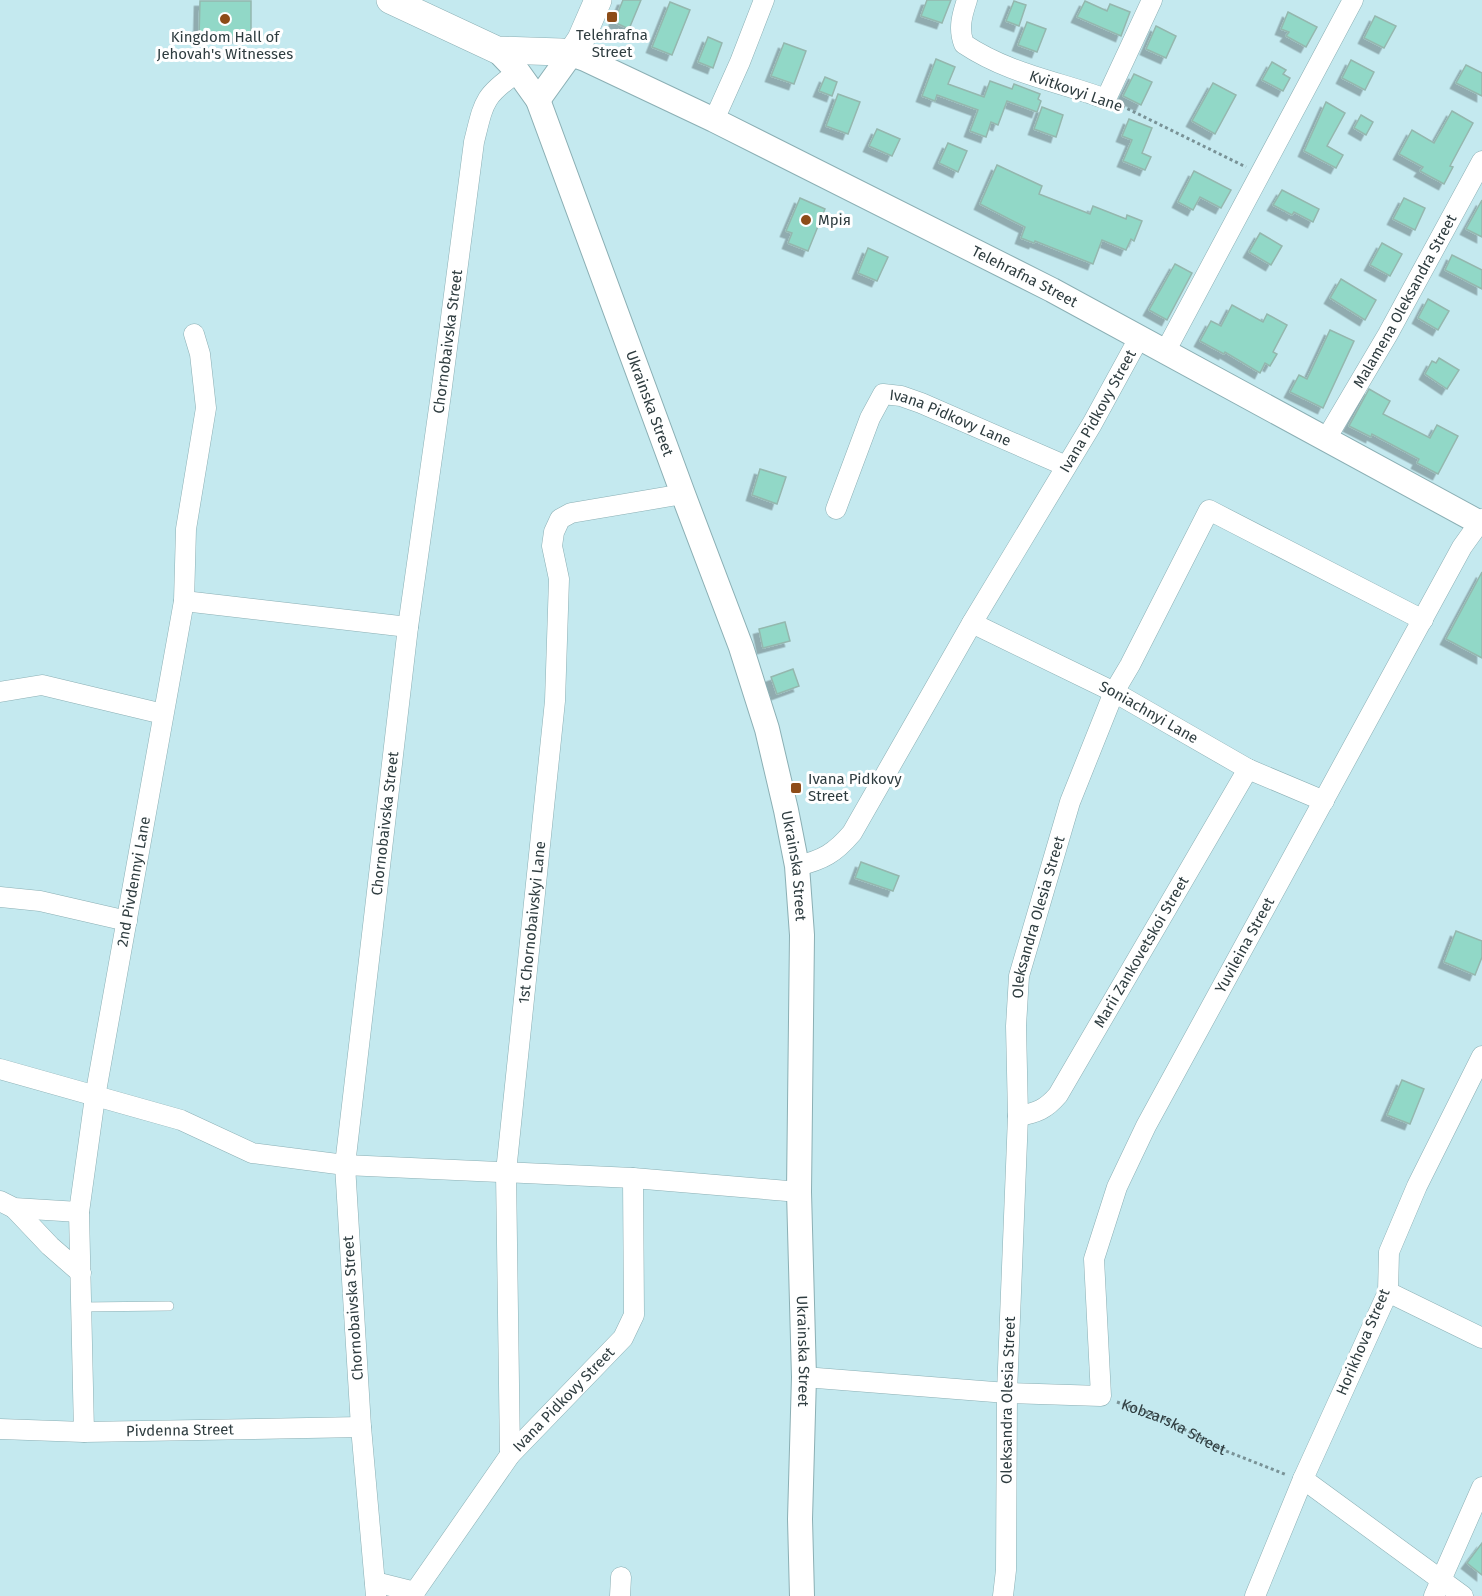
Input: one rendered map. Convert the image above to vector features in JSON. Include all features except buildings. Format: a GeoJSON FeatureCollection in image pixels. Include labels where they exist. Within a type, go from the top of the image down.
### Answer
{"type":"FeatureCollection","features":[{"type":"Feature","properties":{"kind":"main road","name":"Telehrafna Street"},"geometry":{"type":"LineString","coordinates":[[390,0],[498,50],[561,51],[571,54]]}},
{"type":"Feature","properties":{"kind":"main road"},"geometry":{"type":"LineString","coordinates":[[571,54],[581,39],[598,0]]}},
{"type":"Feature","properties":{"kind":"street"},"geometry":{"type":"LineString","coordinates":[[714,120],[764,0]]}},
{"type":"Feature","properties":{"kind":"street","name":"Kvitkovyi Lane"},"geometry":{"type":"LineString","coordinates":[[967,0],[960,35],[964,44],[1008,67],[1106,99]]}},
{"type":"Feature","properties":{"kind":"street"},"geometry":{"type":"LineString","coordinates":[[1106,99],[1152,0]]}},
{"type":"Feature","properties":{"kind":"street"},"geometry":{"type":"LineString","coordinates":[[1165,352],[1353,0]]}},
{"type":"Feature","properties":{"kind":"street","name":"Ukrainska Street"},"geometry":{"type":"LineString","coordinates":[[498,50],[518,72],[538,100],[741,646],[767,729],[785,802],[797,866],[802,935],[800,1192],[804,1377],[800,1519],[802,1596]]}},
{"type":"Feature","properties":{"kind":"street"},"geometry":{"type":"LineString","coordinates":[[538,100],[571,54]]}},
{"type":"Feature","properties":{"kind":"street","name":"Telehrafna Street"},"geometry":{"type":"LineString","coordinates":[[571,54],[609,69],[714,120],[1021,274],[1481,522]]}},
{"type":"Feature","properties":{"kind":"street","name":"Chornobaivska Street"},"geometry":{"type":"LineString","coordinates":[[375,1589],[361,1427],[345,1166],[408,627],[474,142],[482,107],[490,93],[518,72]]}},
{"type":"Feature","properties":{"kind":"street","name":"Malamena Oleksandra Street"},"geometry":{"type":"LineString","coordinates":[[1326,439],[1388,334],[1482,161]]}},
{"type":"Feature","properties":{"kind":"street","name":"2nd Pivdennyi Lane"},"geometry":{"type":"LineString","coordinates":[[84,1432],[80,1212],[94,1097],[184,601],[186,529],[206,408],[200,354],[194,334]]}},
{"type":"Feature","properties":{"kind":"street","name":"Ivana Pidkovy Street"},"geometry":{"type":"LineString","coordinates":[[797,866],[817,862],[837,851],[852,833],[1139,338]]}},
{"type":"Feature","properties":{"kind":"street","name":"Ivana Pidkovy Lane"},"geometry":{"type":"LineString","coordinates":[[836,509],[870,418],[883,394],[901,396],[921,403],[1066,466]]}},
{"type":"Feature","properties":{"kind":"street","name":"1st Chornobaivskyi Lane"},"geometry":{"type":"LineString","coordinates":[[510,1455],[506,1172],[555,701],[559,579],[552,546],[554,532],[560,519],[571,513],[683,494]]}},
{"type":"Feature","properties":{"kind":"street","name":"Oleksandra Olesia Street"},"geometry":{"type":"LineString","coordinates":[[1003,1596],[1006,1570],[1007,1393],[1018,1116],[1016,1026],[1020,976],[1070,802],[1114,692],[1209,510],[1423,620]]}},
{"type":"Feature","properties":{"kind":"street","name":"Yuvileina Street"},"geometry":{"type":"LineString","coordinates":[[1101,1396],[1094,1259],[1117,1187],[1146,1126],[1462,547],[1481,522]]}},
{"type":"Feature","properties":{"kind":"street"},"geometry":{"type":"LineString","coordinates":[[184,601],[408,627]]}},
{"type":"Feature","properties":{"kind":"street","name":"Soniachnyi Lane"},"geometry":{"type":"LineString","coordinates":[[972,623],[1114,692],[1248,769],[1324,801]]}},
{"type":"Feature","properties":{"kind":"street"},"geometry":{"type":"LineString","coordinates":[[0,692],[42,685],[163,714]]}},
{"type":"Feature","properties":{"kind":"street","name":"Marii Zankovetskoi Street"},"geometry":{"type":"LineString","coordinates":[[1018,1116],[1048,1107],[1058,1095],[1248,769]]}},
{"type":"Feature","properties":{"kind":"street"},"geometry":{"type":"LineString","coordinates":[[0,897],[40,901],[127,921]]}},
{"type":"Feature","properties":{"kind":"street","name":"Horikhova Street"},"geometry":{"type":"LineString","coordinates":[[1255,1596],[1303,1479],[1388,1292],[1389,1252],[1417,1186],[1482,1056]]}},
{"type":"Feature","properties":{"kind":"street"},"geometry":{"type":"LineString","coordinates":[[0,1069],[181,1120],[252,1153],[345,1166],[633,1178],[800,1192]]}},
{"type":"Feature","properties":{"kind":"street","name":"Ivana Pidkovy Street"},"geometry":{"type":"LineString","coordinates":[[413,1594],[510,1455],[623,1338],[634,1315],[633,1178]]}},
{"type":"Feature","properties":{"kind":"street"},"geometry":{"type":"LineString","coordinates":[[7,1205],[80,1212]]}},
{"type":"Feature","properties":{"kind":"street"},"geometry":{"type":"LineString","coordinates":[[7,1205],[81,1273]]}},
{"type":"Feature","properties":{"kind":"street"},"geometry":{"type":"LineString","coordinates":[[1388,1292],[1482,1338]]}},
{"type":"Feature","properties":{"kind":"street","name":"Kobzarska Street"},"geometry":{"type":"LineString","coordinates":[[804,1377],[1007,1393],[1101,1396]]}},
{"type":"Feature","properties":{"kind":"street","name":"Pivdenna Street"},"geometry":{"type":"LineString","coordinates":[[0,1429],[84,1432],[361,1427]]}},
{"type":"Feature","properties":{"kind":"street"},"geometry":{"type":"LineString","coordinates":[[1303,1479],[1437,1587],[1463,1596]]}},
{"type":"Feature","properties":{"kind":"street"},"geometry":{"type":"LineString","coordinates":[[1437,1587],[1482,1487]]}},
{"type":"Feature","properties":{"kind":"street"},"geometry":{"type":"LineString","coordinates":[[375,1589],[413,1594]]}},
{"type":"Feature","properties":{"kind":"lane"},"geometry":{"type":"LineString","coordinates":[[82,1307],[169,1306]]}},
{"type":"Feature","properties":{"kind":"path","name":"Kvitkovyi Lane"},"geometry":{"type":"LineString","coordinates":[[1106,99],[1260,175]]}},
{"type":"Feature","properties":{"kind":"path","name":"Kobzarska Street"},"geometry":{"type":"LineString","coordinates":[[1101,1396],[1165,1419],[1221,1449],[1303,1479]]}},
{"type":"Feature","properties":{"kind":"place","name":"Telehrafna Street"},"geometry":{"type":"Point","coordinates":[612,17]}},
{"type":"Feature","properties":{"kind":"place","name":"Kingdom Hall of Jehovah's Witnesses"},"geometry":{"type":"Point","coordinates":[225,19]}},
{"type":"Feature","properties":{"kind":"place","name":"Мрія"},"geometry":{"type":"Point","coordinates":[806,220]}},
{"type":"Feature","properties":{"kind":"place","name":"Ivana Pidkovy Street"},"geometry":{"type":"Point","coordinates":[796,788]}}]}
